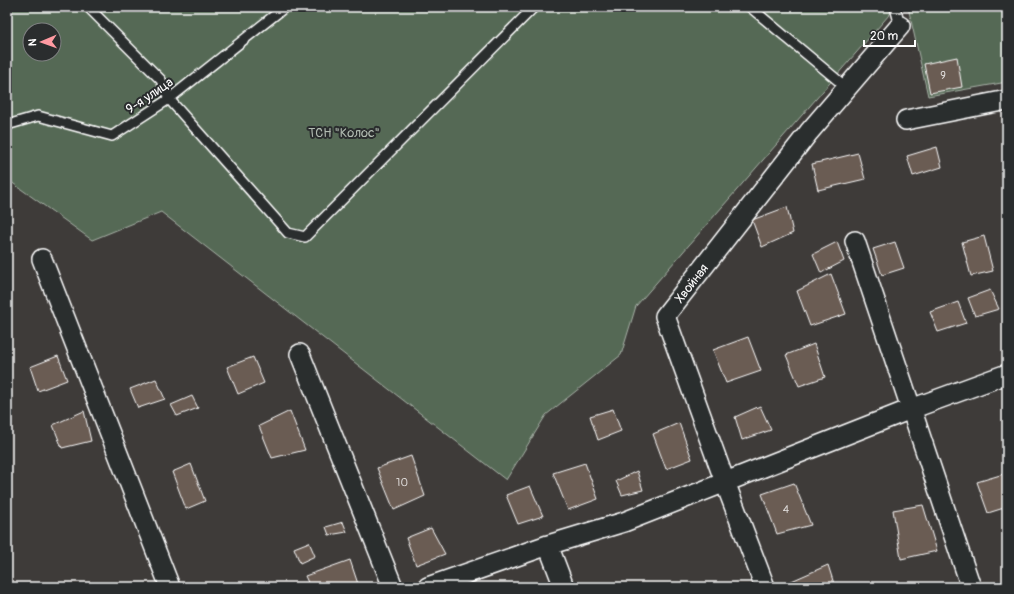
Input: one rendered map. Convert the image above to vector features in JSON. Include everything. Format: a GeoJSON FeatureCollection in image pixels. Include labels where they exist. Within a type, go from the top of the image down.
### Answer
{"type":"FeatureCollection","features":[{"type":"Feature","properties":{"kind":"street","name":"Хвойная"},"geometry":{"type":"LineString","coordinates":[[765,587],[665,316],[809,132],[900,26]]}},
{"type":"Feature","properties":{"kind":"street"},"geometry":{"type":"LineString","coordinates":[[906,120],[1007,100]]}},
{"type":"Feature","properties":{"kind":"street"},"geometry":{"type":"LineString","coordinates":[[856,241],[971,587]]}},
{"type":"Feature","properties":{"kind":"street"},"geometry":{"type":"LineString","coordinates":[[42,259],[170,587]]}},
{"type":"Feature","properties":{"kind":"street"},"geometry":{"type":"LineString","coordinates":[[300,354],[394,587]]}},
{"type":"Feature","properties":{"kind":"street"},"geometry":{"type":"LineString","coordinates":[[428,587],[548,545],[624,522],[911,409],[1007,374]]}},
{"type":"Feature","properties":{"kind":"street"},"geometry":{"type":"LineString","coordinates":[[548,545],[564,587]]}},
{"type":"Feature","properties":{"kind":"lane"},"geometry":{"type":"LineString","coordinates":[[88,7],[160,80],[169,99],[288,233],[305,237],[534,7]]}},
{"type":"Feature","properties":{"kind":"lane","name":"9-я улица"},"geometry":{"type":"LineString","coordinates":[[7,125],[38,116],[112,136],[169,99],[285,7]]}},
{"type":"Feature","properties":{"kind":"lane"},"geometry":{"type":"LineString","coordinates":[[750,7],[847,88]]}},
{"type":"Feature","properties":{"kind":"lane"},"geometry":{"type":"LineString","coordinates":[[895,7],[900,26]]}},
{"type":"Feature","properties":{"kind":"green space","name":"ТСН \"Колос\""},"geometry":{"type":"Polygon","coordinates":[[[7,7],[896,7],[636,306],[621,355],[546,415],[506,480],[161,212],[92,240],[7,179],[7,7]]]}},
{"type":"Feature","properties":{"kind":"green space"},"geometry":{"type":"Polygon","coordinates":[[[908,7],[1007,7],[1007,82],[928,96],[908,7]]]}},
{"type":"Feature","properties":{"kind":"building"},"geometry":{"type":"Polygon","coordinates":[[[957,57],[962,87],[930,93],[924,64],[957,57]]]}},
{"type":"Feature","properties":{"kind":"building"},"geometry":{"type":"Polygon","coordinates":[[[937,147],[942,167],[913,176],[907,156],[937,147]]]}},
{"type":"Feature","properties":{"kind":"building"},"geometry":{"type":"Polygon","coordinates":[[[858,153],[865,179],[818,190],[812,164],[858,153]]]}},
{"type":"Feature","properties":{"kind":"building"},"geometry":{"type":"Polygon","coordinates":[[[1007,171],[1007,186],[1002,173],[1007,171]]]}},
{"type":"Feature","properties":{"kind":"building"},"geometry":{"type":"Polygon","coordinates":[[[787,207],[793,233],[762,247],[752,220],[787,207]]]}},
{"type":"Feature","properties":{"kind":"building"},"geometry":{"type":"Polygon","coordinates":[[[984,236],[993,271],[971,276],[962,242],[984,236]]]}},
{"type":"Feature","properties":{"kind":"building"},"geometry":{"type":"Polygon","coordinates":[[[837,242],[844,261],[821,273],[813,254],[837,242]]]}},
{"type":"Feature","properties":{"kind":"building"},"geometry":{"type":"Polygon","coordinates":[[[895,242],[904,268],[882,275],[873,249],[895,242]]]}},
{"type":"Feature","properties":{"kind":"building"},"geometry":{"type":"Polygon","coordinates":[[[831,274],[846,314],[810,326],[797,291],[831,274]]]}},
{"type":"Feature","properties":{"kind":"building"},"geometry":{"type":"Polygon","coordinates":[[[990,290],[999,309],[975,316],[968,298],[990,290]]]}},
{"type":"Feature","properties":{"kind":"building"},"geometry":{"type":"Polygon","coordinates":[[[958,302],[966,323],[938,332],[930,312],[958,302]]]}},
{"type":"Feature","properties":{"kind":"building"},"geometry":{"type":"Polygon","coordinates":[[[748,337],[761,371],[726,383],[713,350],[748,337]]]}},
{"type":"Feature","properties":{"kind":"building"},"geometry":{"type":"Polygon","coordinates":[[[814,344],[825,377],[799,386],[786,355],[814,344]]]}},
{"type":"Feature","properties":{"kind":"building"},"geometry":{"type":"Polygon","coordinates":[[[58,356],[67,380],[38,391],[30,367],[58,356]]]}},
{"type":"Feature","properties":{"kind":"building"},"geometry":{"type":"Polygon","coordinates":[[[253,357],[264,383],[238,394],[227,367],[253,357]]]}},
{"type":"Feature","properties":{"kind":"building"},"geometry":{"type":"Polygon","coordinates":[[[156,379],[165,399],[138,408],[130,389],[156,379]]]}},
{"type":"Feature","properties":{"kind":"building"},"geometry":{"type":"Polygon","coordinates":[[[192,396],[198,408],[177,416],[171,405],[192,396]]]}},
{"type":"Feature","properties":{"kind":"building"},"geometry":{"type":"Polygon","coordinates":[[[760,406],[771,430],[742,440],[735,417],[760,406]]]}},
{"type":"Feature","properties":{"kind":"building"},"geometry":{"type":"Polygon","coordinates":[[[613,409],[621,431],[598,440],[590,416],[613,409]]]}},
{"type":"Feature","properties":{"kind":"building"},"geometry":{"type":"Polygon","coordinates":[[[84,411],[91,441],[62,448],[53,425],[84,411]]]}},
{"type":"Feature","properties":{"kind":"building"},"geometry":{"type":"Polygon","coordinates":[[[290,411],[305,450],[272,458],[259,426],[290,411]]]}},
{"type":"Feature","properties":{"kind":"building"},"geometry":{"type":"Polygon","coordinates":[[[679,423],[692,459],[666,469],[653,434],[679,423]]]}},
{"type":"Feature","properties":{"kind":"building"},"geometry":{"type":"Polygon","coordinates":[[[411,456],[425,496],[394,510],[377,468],[411,456]]]}},
{"type":"Feature","properties":{"kind":"building"},"geometry":{"type":"Polygon","coordinates":[[[585,463],[598,499],[568,510],[553,473],[585,463]]]}},
{"type":"Feature","properties":{"kind":"building"},"geometry":{"type":"Polygon","coordinates":[[[191,464],[205,501],[186,509],[172,472],[191,464]]]}},
{"type":"Feature","properties":{"kind":"building"},"geometry":{"type":"Polygon","coordinates":[[[637,471],[643,490],[622,495],[616,481],[637,471]]]}},
{"type":"Feature","properties":{"kind":"building"},"geometry":{"type":"Polygon","coordinates":[[[1007,473],[1007,507],[988,513],[977,482],[1007,473]]]}},
{"type":"Feature","properties":{"kind":"building"},"geometry":{"type":"Polygon","coordinates":[[[794,483],[811,525],[777,534],[762,494],[794,483]]]}},
{"type":"Feature","properties":{"kind":"building"},"geometry":{"type":"Polygon","coordinates":[[[530,486],[543,516],[518,524],[506,495],[530,486]]]}},
{"type":"Feature","properties":{"kind":"building"},"geometry":{"type":"Polygon","coordinates":[[[923,505],[937,551],[901,559],[893,510],[923,505]]]}},
{"type":"Feature","properties":{"kind":"building"},"geometry":{"type":"Polygon","coordinates":[[[343,522],[347,532],[329,535],[326,527],[343,522]]]}},
{"type":"Feature","properties":{"kind":"building"},"geometry":{"type":"Polygon","coordinates":[[[431,528],[445,554],[416,565],[406,538],[431,528]]]}},
{"type":"Feature","properties":{"kind":"building"},"geometry":{"type":"Polygon","coordinates":[[[309,542],[315,556],[300,563],[294,548],[309,542]]]}},
{"type":"Feature","properties":{"kind":"building"},"geometry":{"type":"Polygon","coordinates":[[[350,560],[359,587],[310,587],[305,576],[350,560]]]}},
{"type":"Feature","properties":{"kind":"building"},"geometry":{"type":"Polygon","coordinates":[[[828,565],[835,587],[788,587],[787,583],[828,565]]]}}]}
